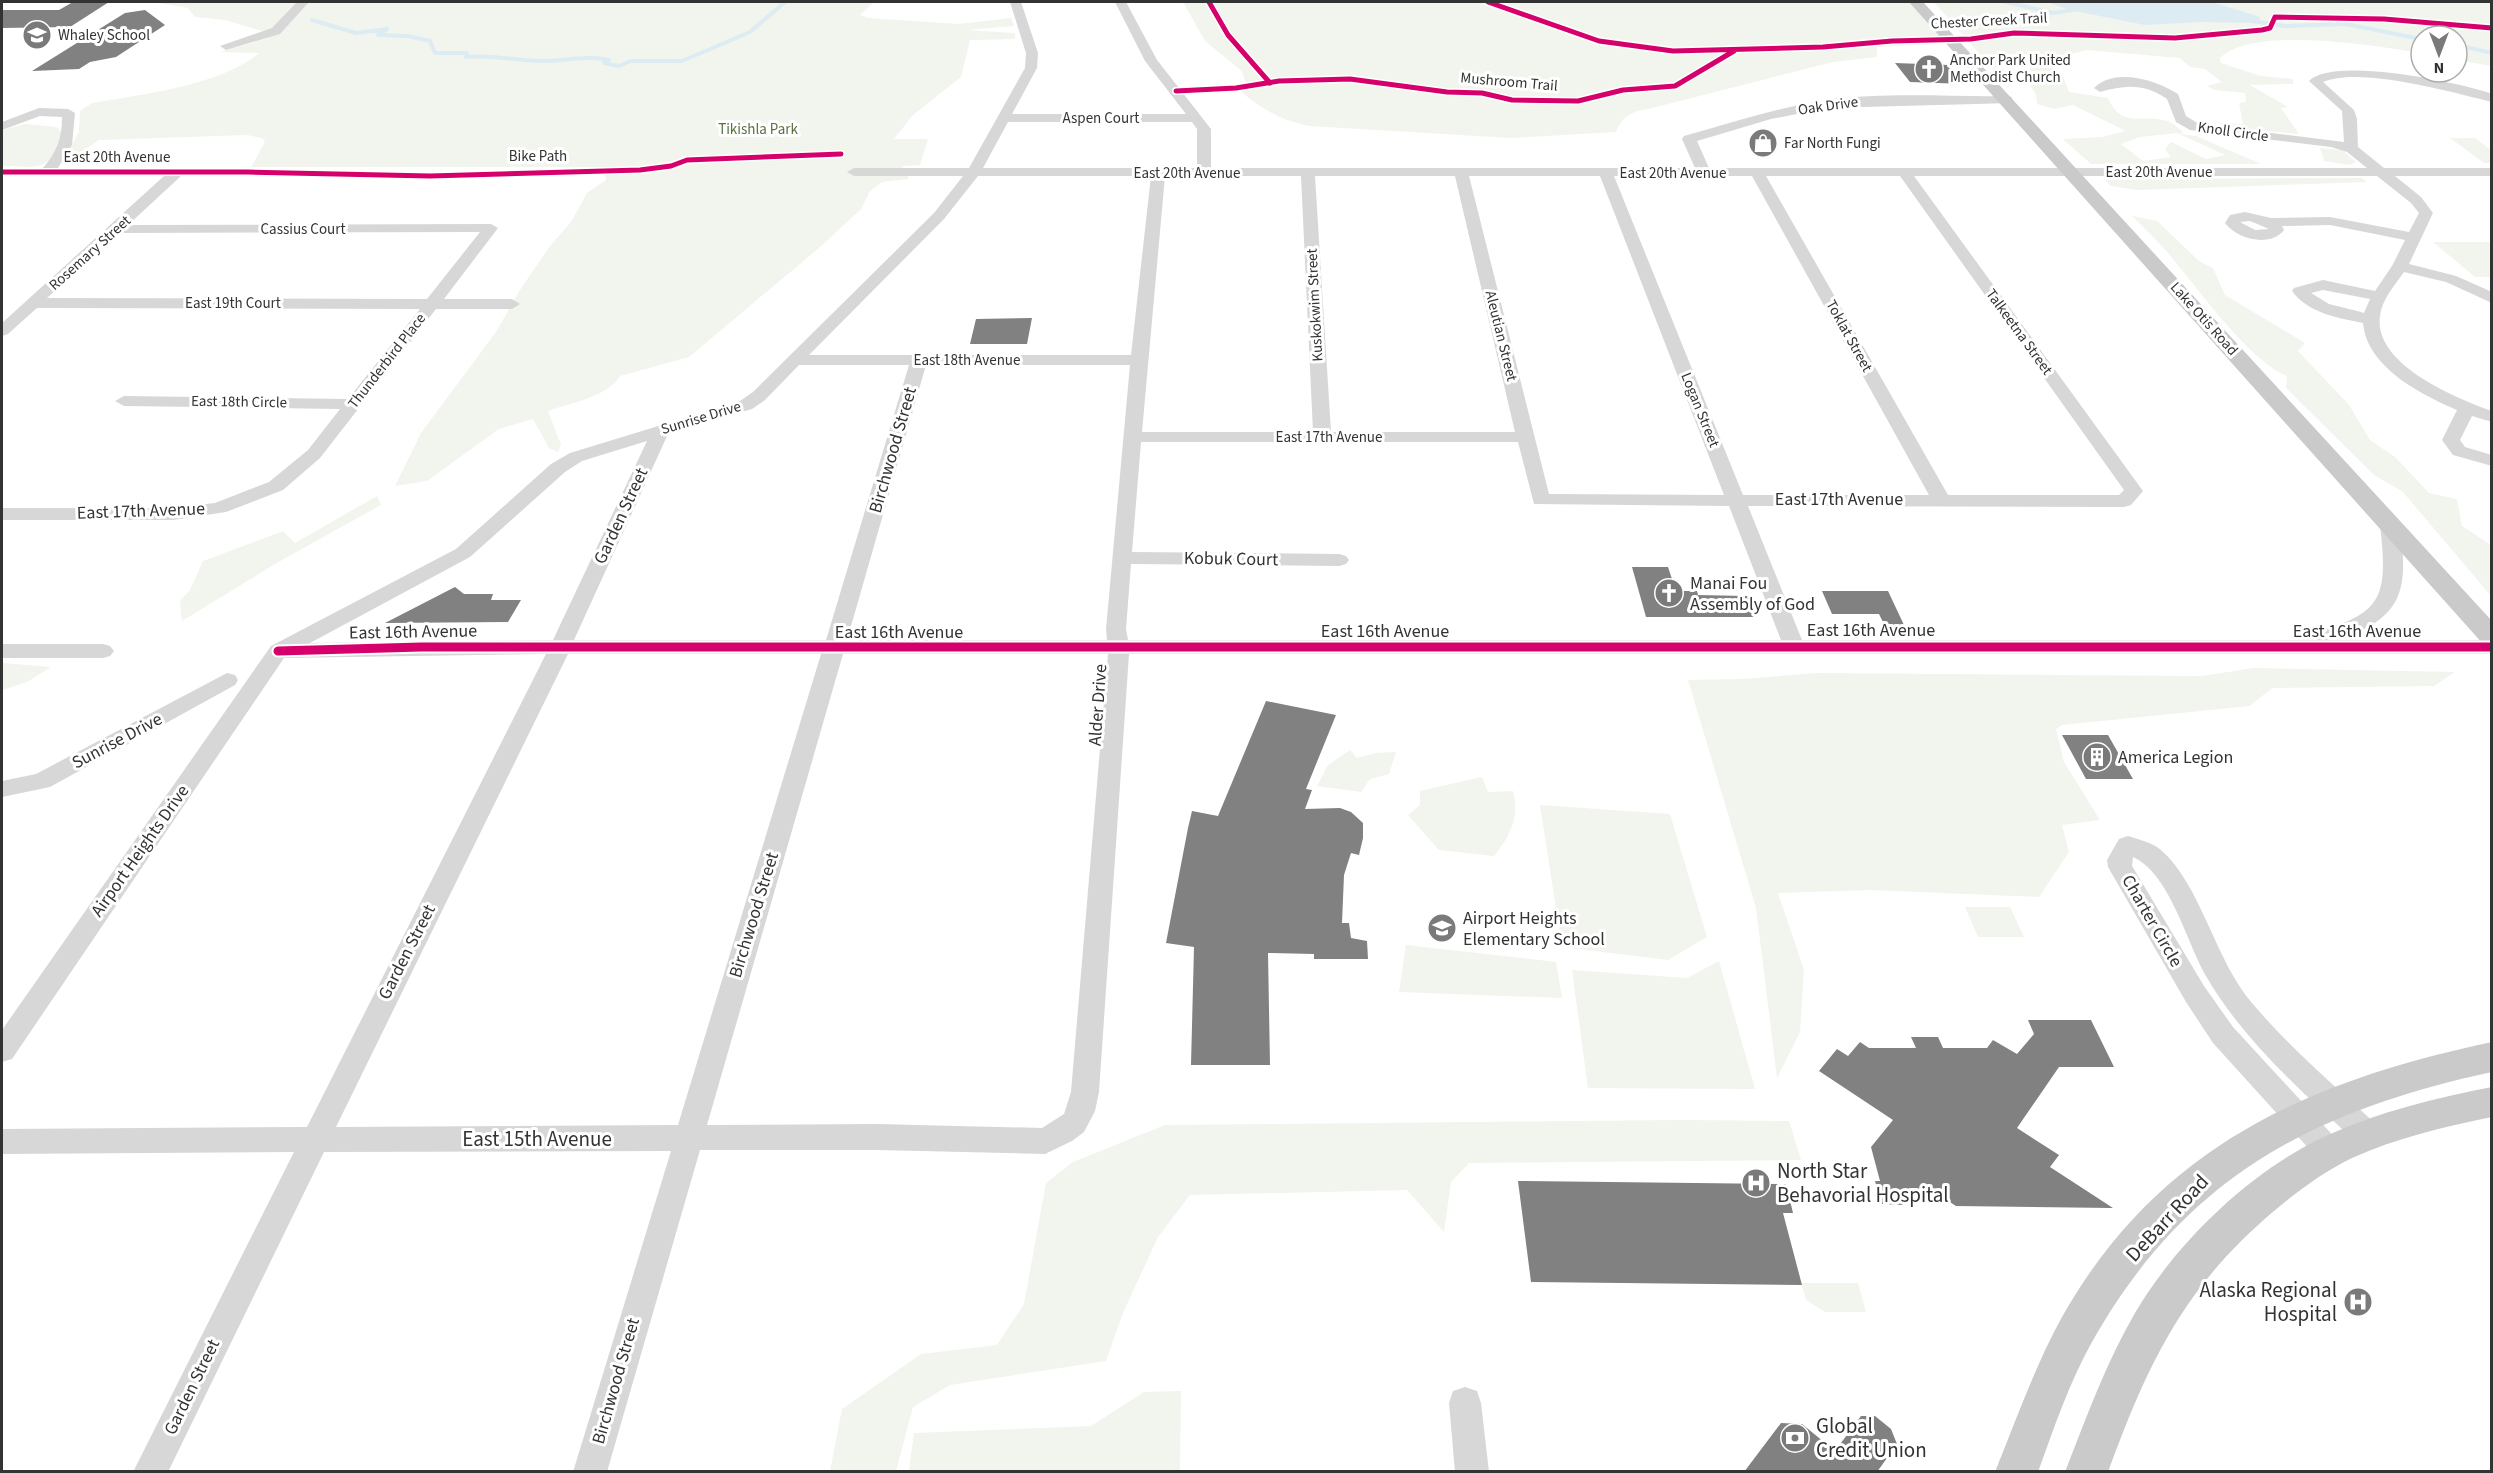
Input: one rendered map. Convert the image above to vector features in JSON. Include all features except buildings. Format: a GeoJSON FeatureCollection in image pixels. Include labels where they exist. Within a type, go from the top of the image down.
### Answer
{"type":"FeatureCollection","features":[{"type":"Feature","properties":{"kind":"main road","name":"Lake Otis Road"},"geometry":{"type":"LineString","coordinates":[[1916,2],[2492,638]]}},
{"type":"Feature","properties":{"kind":"main road","name":"DeBarr Road"},"geometry":{"type":"LineString","coordinates":[[2016,1472],[2067,1350],[2089,1310],[2129,1256],[2180,1198],[2213,1169],[2245,1147],[2334,1105],[2384,1087],[2492,1058]]}},
{"type":"Feature","properties":{"kind":"main road"},"geometry":{"type":"LineString","coordinates":[[2086,1472],[2126,1372],[2177,1284],[2254,1206],[2293,1174],[2330,1152],[2440,1112],[2492,1102]]}},
{"type":"Feature","properties":{"kind":"street"},"geometry":{"type":"LineString","coordinates":[[226,46],[276,32],[303,2]]}},
{"type":"Feature","properties":{"kind":"street","name":"Sunrise Drive"},"geometry":{"type":"LineString","coordinates":[[278,651],[463,553],[558,468],[576,457],[746,405],[759,396],[939,216],[974,172],[1006,118],[1031,68],[1032,53],[1016,2]]}},
{"type":"Feature","properties":{"kind":"street"},"geometry":{"type":"LineString","coordinates":[[1121,2],[1151,61],[1204,129],[1204,173]]}},
{"type":"Feature","properties":{"kind":"street"},"geometry":{"type":"LineString","coordinates":[[2492,98],[2475,92],[2358,73],[2324,74],[2315,81],[2346,108],[2350,116],[2349,139],[2352,149],[2416,200],[2427,213],[2400,266],[2378,296],[2370,319],[2373,337],[2389,361],[2409,376],[2466,409],[2492,417]]}},
{"type":"Feature","properties":{"kind":"street","name":"Knoll Circle"},"geometry":{"type":"LineString","coordinates":[[2100,88],[2111,82],[2132,82],[2165,91],[2173,97],[2176,115],[2189,125],[2202,129],[2332,143],[2352,149]]}},
{"type":"Feature","properties":{"kind":"street","name":"Oak Drive"},"geometry":{"type":"LineString","coordinates":[[1704,172],[1689,139],[1787,112],[1862,101],[2007,100]]}},
{"type":"Feature","properties":{"kind":"street"},"geometry":{"type":"LineString","coordinates":[[2,126],[39,112],[69,113],[71,131],[61,156],[47,172]]}},
{"type":"Feature","properties":{"kind":"street","name":"Aspen Court"},"geometry":{"type":"LineString","coordinates":[[1006,118],[1196,118]]}},
{"type":"Feature","properties":{"kind":"street","name":"East 20th Avenue"},"geometry":{"type":"LineString","coordinates":[[2,172],[233,172]]}},
{"type":"Feature","properties":{"kind":"street","name":"Rosemary Street"},"geometry":{"type":"LineString","coordinates":[[2,331],[116,230],[177,172]]}},
{"type":"Feature","properties":{"kind":"street","name":"East 20th Avenue"},"geometry":{"type":"LineString","coordinates":[[854,172],[2492,172]]}},
{"type":"Feature","properties":{"kind":"street","name":"Logan Street"},"geometry":{"type":"LineString","coordinates":[[1606,172],[1794,647]]}},
{"type":"Feature","properties":{"kind":"street","name":"Toklat Street"},"geometry":{"type":"LineString","coordinates":[[1757,172],[1941,499]]}},
{"type":"Feature","properties":{"kind":"street","name":"Talkeetna Street"},"geometry":{"type":"LineString","coordinates":[[1904,172],[2134,491]]}},
{"type":"Feature","properties":{"kind":"street","name":"Alder Drive"},"geometry":{"type":"LineString","coordinates":[[1070,1129],[1082,1114],[1085,1092],[1119,649],[1116,629],[1158,173]]}},
{"type":"Feature","properties":{"kind":"street","name":"Kuskokwim Street"},"geometry":{"type":"LineString","coordinates":[[1308,173],[1322,437]]}},
{"type":"Feature","properties":{"kind":"street","name":"Aleutian Street"},"geometry":{"type":"LineString","coordinates":[[1461,173],[1541,500]]}},
{"type":"Feature","properties":{"kind":"street"},"geometry":{"type":"LineString","coordinates":[[2269,222],[2330,221],[2413,237]]}},
{"type":"Feature","properties":{"kind":"street","name":"Cassius Court"},"geometry":{"type":"LineString","coordinates":[[116,230],[491,228]]}},
{"type":"Feature","properties":{"kind":"street","name":"Thunderbird Place"},"geometry":{"type":"LineString","coordinates":[[276,486],[314,454],[491,228]]}},
{"type":"Feature","properties":{"kind":"street"},"geometry":{"type":"LineString","coordinates":[[2400,266],[2451,279],[2492,298]]}},
{"type":"Feature","properties":{"kind":"street"},"geometry":{"type":"LineString","coordinates":[[2370,319],[2337,312],[2309,301],[2300,291],[2323,285],[2378,296]]}},
{"type":"Feature","properties":{"kind":"street","name":"East 19th Court"},"geometry":{"type":"LineString","coordinates":[[35,303],[512,304]]}},
{"type":"Feature","properties":{"kind":"street","name":"East 18th Avenue"},"geometry":{"type":"LineString","coordinates":[[795,360],[1139,360]]}},
{"type":"Feature","properties":{"kind":"street","name":"Birchwood Street"},"geometry":{"type":"LineString","coordinates":[[590,1472],[919,360]]}},
{"type":"Feature","properties":{"kind":"street","name":"East 18th Circle"},"geometry":{"type":"LineString","coordinates":[[124,401],[354,404]]}},
{"type":"Feature","properties":{"kind":"street"},"geometry":{"type":"LineString","coordinates":[[2466,409],[2451,440],[2459,451],[2492,461]]}},
{"type":"Feature","properties":{"kind":"street","name":"Garden Street"},"geometry":{"type":"LineString","coordinates":[[150,1472],[313,1139],[560,648],[661,431]]}},
{"type":"Feature","properties":{"kind":"street","name":"East 17th Avenue"},"geometry":{"type":"LineString","coordinates":[[1133,437],[1525,437]]}},
{"type":"Feature","properties":{"kind":"street","name":"East 17th Avenue"},"geometry":{"type":"LineString","coordinates":[[2,514],[173,514],[219,508],[276,486]]}},
{"type":"Feature","properties":{"kind":"street","name":"East 17th Avenue"},"geometry":{"type":"LineString","coordinates":[[1541,500],[2124,501],[2134,491]]}},
{"type":"Feature","properties":{"kind":"street","name":"East 16th Avenue"},"geometry":{"type":"LineString","coordinates":[[2282,648],[2337,633],[2381,607],[2393,588],[2395,566],[2390,525]]}},
{"type":"Feature","properties":{"kind":"street","name":"Kobuk Court"},"geometry":{"type":"LineString","coordinates":[[1122,558],[1339,560]]}},
{"type":"Feature","properties":{"kind":"street","name":"East 16th Avenue"},"geometry":{"type":"LineString","coordinates":[[278,651],[421,647],[834,649],[2492,647]]}},
{"type":"Feature","properties":{"kind":"street"},"geometry":{"type":"LineString","coordinates":[[2,651],[103,651]]}},
{"type":"Feature","properties":{"kind":"street","name":"Airport Heights Drive"},"geometry":{"type":"LineString","coordinates":[[2,1051],[278,651]]}},
{"type":"Feature","properties":{"kind":"street","name":"Sunrise Drive"},"geometry":{"type":"LineString","coordinates":[[2,789],[42,781],[228,680]]}},
{"type":"Feature","properties":{"kind":"street","name":"Charter Circle"},"geometry":{"type":"LineString","coordinates":[[2330,1152],[2241,1057],[2195,994],[2120,867],[2119,860],[2128,844],[2151,855],[2170,875],[2215,968],[2241,1009],[2334,1105],[2369,1136]]}},
{"type":"Feature","properties":{"kind":"street","name":"East 15th Avenue"},"geometry":{"type":"LineString","coordinates":[[2,1141],[877,1137],[1045,1141],[1070,1129]]}},
{"type":"Feature","properties":{"kind":"street"},"geometry":{"type":"LineString","coordinates":[[1465,1403],[1472,1472]]}},
{"type":"Feature","properties":{"kind":"green space","name":"Tikishla Park"},"geometry":{"type":"Polygon","coordinates":[[[154,2],[874,2],[860,15],[868,18],[959,24],[1011,18],[1014,26],[967,30],[1015,33],[1015,39],[970,40],[961,77],[913,115],[894,139],[928,139],[920,165],[902,166],[909,179],[882,182],[870,191],[861,209],[819,248],[689,357],[620,376],[607,389],[598,394],[548,411],[561,445],[558,452],[549,448],[533,419],[499,429],[427,481],[395,486],[421,433],[496,332],[520,290],[550,246],[571,222],[587,193],[606,180],[605,172],[612,167],[251,167],[265,142],[262,138],[247,135],[99,140],[78,154],[66,156],[79,132],[80,111],[92,103],[202,81],[242,64],[259,53],[220,52],[269,38],[268,33],[225,20],[195,17],[188,8],[154,2]]]}},
{"type":"Feature","properties":{"kind":"green space"},"geometry":{"type":"Polygon","coordinates":[[[1183,2],[1915,2],[1954,43],[1877,47],[1877,57],[1833,62],[1637,111],[1621,122],[1616,132],[1511,138],[1309,126],[1280,117],[1263,108],[1238,89],[1246,84],[1242,71],[1205,41],[1183,2]]]}},
{"type":"Feature","properties":{"kind":"green space"},"geometry":{"type":"Polygon","coordinates":[[[1934,2],[2491,2],[2491,66],[2469,62],[2469,24],[2409,24],[2409,51],[2317,40],[2287,40],[2260,42],[2237,48],[2220,58],[2221,63],[2261,76],[2293,79],[2293,84],[2250,85],[2288,107],[2281,108],[2299,134],[2217,127],[2221,123],[2243,124],[2239,103],[2246,102],[2245,93],[2214,90],[2207,86],[2222,82],[2205,69],[2190,67],[2180,58],[2087,50],[2048,62],[2063,77],[2069,92],[2108,98],[2114,108],[2126,117],[2169,122],[2183,132],[2180,134],[2196,136],[2261,164],[2091,164],[2063,139],[2102,137],[2126,131],[2073,105],[2054,109],[2037,104],[2036,95],[2027,80],[2030,68],[2027,57],[2004,54],[2000,63],[2005,72],[1994,71],[1934,2]],[[2177,133],[2140,137],[2121,144],[2143,161],[2171,157],[2165,149],[2171,142],[2206,159],[2225,155],[2177,133]]]}},
{"type":"Feature","properties":{"kind":"green space"},"geometry":{"type":"Polygon","coordinates":[[[25,124],[57,127],[65,137],[52,157],[40,165],[33,167],[2,166],[2,130],[25,124]]]}},
{"type":"Feature","properties":{"kind":"green space"},"geometry":{"type":"Polygon","coordinates":[[[2450,138],[2475,138],[2491,150],[2491,163],[2484,163],[2450,138]]]}},
{"type":"Feature","properties":{"kind":"green space"},"geometry":{"type":"Polygon","coordinates":[[[2320,148],[2342,150],[2356,162],[2350,165],[2324,161],[2320,148]]]}},
{"type":"Feature","properties":{"kind":"green space"},"geometry":{"type":"Polygon","coordinates":[[[2362,178],[2367,182],[2137,190],[2111,186],[2104,179],[2362,178]]]}},
{"type":"Feature","properties":{"kind":"green space"},"geometry":{"type":"Polygon","coordinates":[[[2132,216],[2157,221],[2199,261],[2213,268],[2225,295],[2305,343],[2298,351],[2349,405],[2370,440],[2395,457],[2429,493],[2457,499],[2462,526],[2491,545],[2491,596],[2403,492],[2374,475],[2286,388],[2287,376],[2272,368],[2240,339],[2164,248],[2132,216]]]}},
{"type":"Feature","properties":{"kind":"green space"},"geometry":{"type":"Polygon","coordinates":[[[2433,242],[2491,242],[2491,277],[2475,277],[2433,242]]]}},
{"type":"Feature","properties":{"kind":"green space"},"geometry":{"type":"Polygon","coordinates":[[[377,496],[381,505],[275,564],[182,621],[180,601],[190,590],[203,561],[283,531],[295,543],[377,496]]]}},
{"type":"Feature","properties":{"kind":"green space"},"geometry":{"type":"Polygon","coordinates":[[[2,663],[51,667],[27,682],[2,690],[2,663]]]}},
{"type":"Feature","properties":{"kind":"green space"},"geometry":{"type":"Polygon","coordinates":[[[2254,668],[2455,672],[2434,686],[2272,688],[2250,706],[2062,725],[2056,729],[2064,762],[2100,820],[2062,825],[2069,852],[2039,897],[1870,890],[1778,893],[1804,970],[1800,1032],[1777,1078],[1756,908],[1688,680],[1743,679],[1816,673],[2202,676],[2254,668]]]}},
{"type":"Feature","properties":{"kind":"green space"},"geometry":{"type":"Polygon","coordinates":[[[1350,750],[1357,758],[1376,753],[1396,752],[1389,774],[1370,779],[1361,792],[1317,786],[1328,765],[1350,750]]]}},
{"type":"Feature","properties":{"kind":"green space"},"geometry":{"type":"Polygon","coordinates":[[[1482,777],[1488,792],[1513,791],[1514,818],[1505,841],[1494,856],[1439,850],[1408,815],[1420,805],[1420,791],[1482,777]]]}},
{"type":"Feature","properties":{"kind":"green space"},"geometry":{"type":"Polygon","coordinates":[[[1540,805],[1670,814],[1707,937],[1668,960],[1562,947],[1540,805]]]}},
{"type":"Feature","properties":{"kind":"green space"},"geometry":{"type":"Polygon","coordinates":[[[1965,907],[2010,907],[2024,937],[1978,937],[1965,907]]]}},
{"type":"Feature","properties":{"kind":"green space"},"geometry":{"type":"Polygon","coordinates":[[[1406,945],[1556,962],[1562,998],[1399,992],[1406,945]]]}},
{"type":"Feature","properties":{"kind":"green space"},"geometry":{"type":"Polygon","coordinates":[[[1719,961],[1755,1089],[1588,1088],[1572,970],[1687,978],[1719,961]]]}},
{"type":"Feature","properties":{"kind":"green space"},"geometry":{"type":"Polygon","coordinates":[[[1789,1121],[1801,1160],[1469,1163],[1451,1182],[1444,1232],[1407,1190],[1190,1195],[1158,1237],[1123,1313],[1106,1361],[950,1385],[913,1407],[896,1471],[830,1471],[842,1409],[921,1354],[997,1345],[1024,1304],[1046,1183],[1073,1162],[1165,1125],[1789,1121]]]}},
{"type":"Feature","properties":{"kind":"green space"},"geometry":{"type":"Polygon","coordinates":[[[1801,1283],[1858,1283],[1866,1312],[1825,1312],[1806,1300],[1801,1283]]]}},
{"type":"Feature","properties":{"kind":"green space"},"geometry":{"type":"Polygon","coordinates":[[[1181,1391],[1180,1471],[909,1471],[914,1433],[1091,1426],[1144,1392],[1181,1391]]]}},
{"type":"Feature","properties":{"kind":"shaded area"},"geometry":{"type":"Polygon","coordinates":[[[2047,2],[2212,2],[2260,17],[2259,23],[2200,22],[2145,25],[2070,10],[2047,2]]]}},
{"type":"Feature","properties":{"kind":"waterway"},"geometry":{"type":"LineString","coordinates":[[312,20],[356,33],[387,29],[378,35],[408,36],[430,41],[435,53],[467,53],[466,57],[485,56],[533,61],[601,59],[609,60],[604,63],[619,66],[631,61],[682,61],[750,32],[785,2]]}},
{"type":"Feature","properties":{"kind":"waterway"},"geometry":{"type":"LineString","coordinates":[[2006,2],[2053,13],[2078,9]]}},
{"type":"Feature","properties":{"kind":"waterway"},"geometry":{"type":"LineString","coordinates":[[2252,21],[2285,26],[2346,24],[2409,37]]}},
{"type":"Feature","properties":{"kind":"waterway"},"geometry":{"type":"LineString","coordinates":[[2469,48],[2492,53]]}},
{"type":"Feature","properties":{"kind":"cycle path"},"geometry":{"type":"LineString","coordinates":[[1209,2],[1228,35],[1270,83]]}},
{"type":"Feature","properties":{"kind":"cycle path","name":"Chester Creek Trail"},"geometry":{"type":"LineString","coordinates":[[1488,2],[1599,41],[1673,51],[1823,47],[1892,41],[1971,39],[2014,33],[2175,38],[2262,30],[2270,28],[2275,17],[2384,19],[2492,28]]}},
{"type":"Feature","properties":{"kind":"cycle path","name":"Mushroom Trail"},"geometry":{"type":"LineString","coordinates":[[1176,91],[1236,88],[1279,81],[1350,79],[1447,92],[1482,93],[1512,100],[1578,101],[1623,90],[1675,86],[1734,51]]}},
{"type":"Feature","properties":{"kind":"cycle path","name":"Bike Path"},"geometry":{"type":"LineString","coordinates":[[2,172],[248,172],[430,176],[503,172],[640,170],[671,166],[687,160],[841,154]]}},
{"type":"Feature","properties":{"kind":"cycle path"},"geometry":{"type":"LineString","coordinates":[[278,651],[421,647],[2492,647]]}},
{"type":"Feature","properties":{"kind":"place","name":"Whaley School"},"geometry":{"type":"Point","coordinates":[37,35]}},
{"type":"Feature","properties":{"kind":"place","name":"Anchor Park United Methodist Church"},"geometry":{"type":"Point","coordinates":[1929,69]}},
{"type":"Feature","properties":{"kind":"place","name":"Far North Fungi"},"geometry":{"type":"Point","coordinates":[1763,143]}},
{"type":"Feature","properties":{"kind":"place","name":"Manai Fou Assembly of God"},"geometry":{"type":"Point","coordinates":[1669,593]}},
{"type":"Feature","properties":{"kind":"place","name":"America Legion"},"geometry":{"type":"Point","coordinates":[2097,757]}},
{"type":"Feature","properties":{"kind":"place","name":"Airport Heights Elementary School"},"geometry":{"type":"Point","coordinates":[1442,928]}},
{"type":"Feature","properties":{"kind":"place","name":"North Star Behavorial Hospital"},"geometry":{"type":"Point","coordinates":[1756,1183]}},
{"type":"Feature","properties":{"kind":"place","name":"Alaska Regional Hospital"},"geometry":{"type":"Point","coordinates":[2358,1302]}},
{"type":"Feature","properties":{"kind":"place","name":"Global Credit Union"},"geometry":{"type":"Point","coordinates":[1795,1438]}}]}
